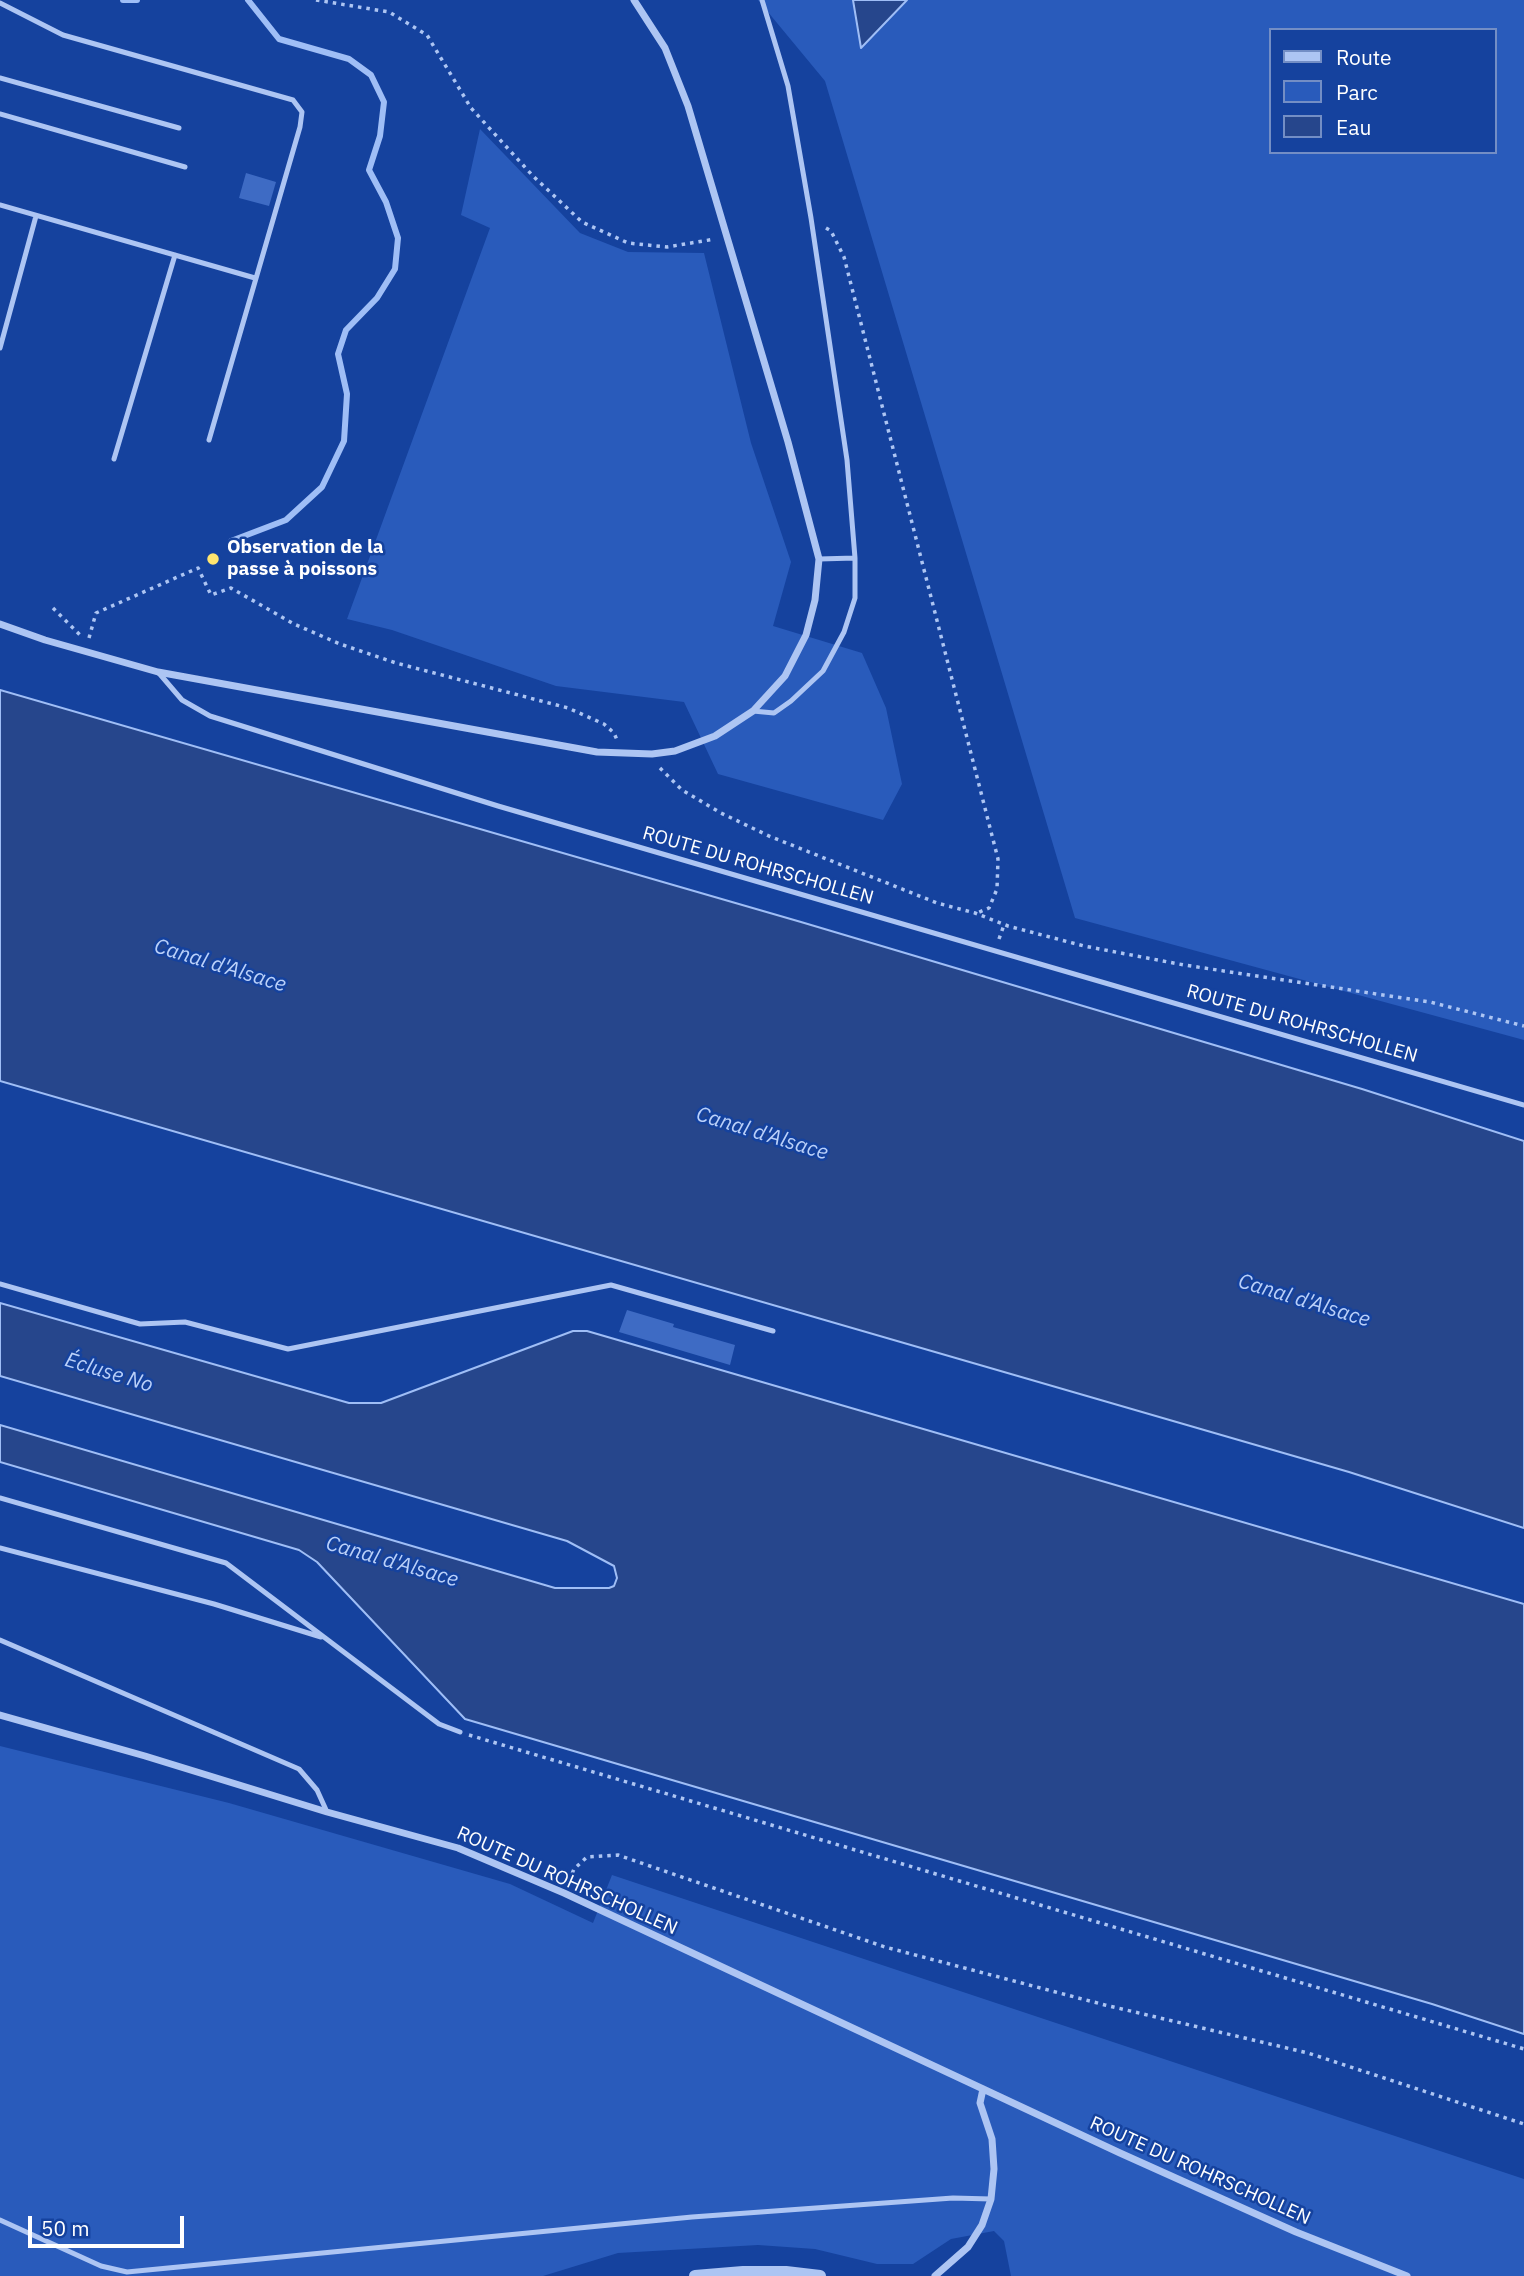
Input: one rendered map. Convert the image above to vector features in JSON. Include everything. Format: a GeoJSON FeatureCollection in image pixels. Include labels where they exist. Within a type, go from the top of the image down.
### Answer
{"type":"FeatureCollection","features":[{"type":"Feature","properties":{"kind":"street"},"geometry":{"type":"LineString","coordinates":[[0,624],[45,640],[158,672],[597,752],[652,754],[675,751],[715,736],[753,711],[785,676],[806,635],[815,600],[819,559],[788,442],[684,95],[665,48],[634,0]]}},
{"type":"Feature","properties":{"kind":"street","name":"ROUTE DU ROHRSCHOLLEN"},"geometry":{"type":"LineString","coordinates":[[0,1715],[327,1812],[458,1847],[564,1893],[1296,2232],[1407,2276]]}},
{"type":"Feature","properties":{"kind":"street"},"geometry":{"type":"LineString","coordinates":[[935,2276],[968,2247],[982,2225],[991,2199],[994,2169],[992,2139],[980,2104],[983,2089]]}},
{"type":"Feature","properties":{"kind":"street"},"geometry":{"type":"LineString","coordinates":[[695,2276],[743,2272],[786,2272],[820,2276]]}},
{"type":"Feature","properties":{"kind":"lane"},"geometry":{"type":"LineString","coordinates":[[753,711],[774,713],[791,702],[823,671],[844,632],[855,598],[855,558],[846,460],[811,218],[788,86],[762,0]]}},
{"type":"Feature","properties":{"kind":"lane"},"geometry":{"type":"LineString","coordinates":[[0,3],[63,35],[292,100],[302,112],[300,127],[209,440]]}},
{"type":"Feature","properties":{"kind":"lane"},"geometry":{"type":"LineString","coordinates":[[0,78],[179,128]]}},
{"type":"Feature","properties":{"kind":"lane"},"geometry":{"type":"LineString","coordinates":[[0,114],[185,167]]}},
{"type":"Feature","properties":{"kind":"lane"},"geometry":{"type":"LineString","coordinates":[[0,205],[255,278]]}},
{"type":"Feature","properties":{"kind":"lane"},"geometry":{"type":"LineString","coordinates":[[0,348],[36,216]]}},
{"type":"Feature","properties":{"kind":"lane"},"geometry":{"type":"LineString","coordinates":[[114,459],[174,255]]}},
{"type":"Feature","properties":{"kind":"lane"},"geometry":{"type":"LineString","coordinates":[[819,559],[855,558]]}},
{"type":"Feature","properties":{"kind":"lane","name":"ROUTE DU ROHRSCHOLLEN"},"geometry":{"type":"LineString","coordinates":[[158,672],[182,700],[210,716],[512,810],[1524,1105]]}},
{"type":"Feature","properties":{"kind":"lane"},"geometry":{"type":"LineString","coordinates":[[0,1284],[141,1324],[185,1322],[288,1349],[611,1285],[774,1331]]}},
{"type":"Feature","properties":{"kind":"lane"},"geometry":{"type":"LineString","coordinates":[[0,1498],[226,1563],[439,1724],[460,1732]]}},
{"type":"Feature","properties":{"kind":"lane"},"geometry":{"type":"LineString","coordinates":[[0,1548],[214,1605],[326,1639]]}},
{"type":"Feature","properties":{"kind":"lane"},"geometry":{"type":"LineString","coordinates":[[0,1640],[299,1769],[317,1790],[327,1812]]}},
{"type":"Feature","properties":{"kind":"lane"},"geometry":{"type":"LineString","coordinates":[[0,2220],[101,2266],[127,2272],[692,2217],[953,2198],[991,2199]]}},
{"type":"Feature","properties":{"kind":"path"},"geometry":{"type":"LineString","coordinates":[[316,0],[389,12],[427,35],[471,108],[533,176],[582,222],[628,243],[667,247],[728,237]]}},
{"type":"Feature","properties":{"kind":"path"},"geometry":{"type":"LineString","coordinates":[[811,218],[831,231],[844,257],[998,859],[997,889],[989,908],[975,913]]}},
{"type":"Feature","properties":{"kind":"path"},"geometry":{"type":"LineString","coordinates":[[53,608],[86,638],[96,612],[198,568],[211,595],[231,588],[295,624],[340,644],[396,663],[590,716],[614,733],[620,754]]}},
{"type":"Feature","properties":{"kind":"path"},"geometry":{"type":"LineString","coordinates":[[652,754],[664,773],[682,790],[721,813],[769,836],[937,903],[975,913],[1008,926],[1084,946],[1184,965],[1430,1002],[1524,1026]]}},
{"type":"Feature","properties":{"kind":"path"},"geometry":{"type":"LineString","coordinates":[[460,1732],[1524,2049]]}},
{"type":"Feature","properties":{"kind":"path"},"geometry":{"type":"LineString","coordinates":[[564,1893],[574,1869],[587,1857],[618,1855],[885,1947],[1105,2005],[1308,2053],[1524,2124]]}},
{"type":"Feature","properties":{"kind":"green space"},"geometry":{"type":"Polygon","coordinates":[[[758,0],[1524,0],[1524,1040],[1075,918],[825,81],[758,0]]]}},
{"type":"Feature","properties":{"kind":"green space"},"geometry":{"type":"Polygon","coordinates":[[[480,129],[580,233],[628,252],[704,253],[751,443],[791,562],[773,626],[862,653],[886,708],[902,784],[883,820],[718,774],[684,702],[556,686],[392,630],[347,619],[490,228],[461,215],[480,129]]]}},
{"type":"Feature","properties":{"kind":"green space"},"geometry":{"type":"Polygon","coordinates":[[[0,1746],[229,1803],[510,1884],[593,1923],[612,1875],[1524,2179],[1524,2276],[1011,2276],[1004,2241],[994,2231],[951,2239],[913,2264],[877,2264],[815,2249],[758,2245],[618,2253],[543,2276],[0,2276],[0,1746]]]}},
{"type":"Feature","properties":{"kind":"water"},"geometry":{"type":"Polygon","coordinates":[[[853,0],[907,0],[861,48],[853,0]]]}},
{"type":"Feature","properties":{"kind":"water","name":"Canal d'Alsace"},"geometry":{"type":"Polygon","coordinates":[[[0,690],[801,922],[1362,1089],[1524,1141],[1524,1528],[1349,1472],[0,1081],[0,690]]]}},
{"type":"Feature","properties":{"kind":"water"},"geometry":{"type":"Polygon","coordinates":[[[0,1303],[349,1403],[381,1403],[573,1331],[587,1331],[1524,1604],[1524,2034],[1432,2004],[465,1719],[317,1562],[299,1550],[0,1462],[0,1425],[555,1588],[609,1588],[614,1586],[617,1578],[614,1566],[567,1541],[0,1376],[0,1303]]]}},
{"type":"Feature","properties":{"kind":"building"},"geometry":{"type":"Polygon","coordinates":[[[246,173],[276,182],[269,206],[239,198],[246,173]]]}},
{"type":"Feature","properties":{"kind":"building"},"geometry":{"type":"Polygon","coordinates":[[[627,1310],[735,1345],[730,1365],[619,1332],[627,1310]]]}},
{"type":"Feature","properties":{"kind":"waterway"},"geometry":{"type":"LineString","coordinates":[[123,0],[137,0]]}},
{"type":"Feature","properties":{"kind":"waterway"},"geometry":{"type":"LineString","coordinates":[[231,541],[286,520],[322,487],[344,441],[347,394],[338,354],[346,330],[377,298],[395,269],[398,238],[386,202],[369,170],[380,136],[384,102],[371,75],[349,59],[279,39],[248,0]]}},
{"type":"Feature","properties":{"kind":"place","name":"Observation de la passe à poissons"},"geometry":{"type":"Point","coordinates":[213,559]}},
{"type":"Feature","properties":{"kind":"water label","name":"Écluse No"},"geometry":{"type":"Point","coordinates":[109,1373]}}]}
